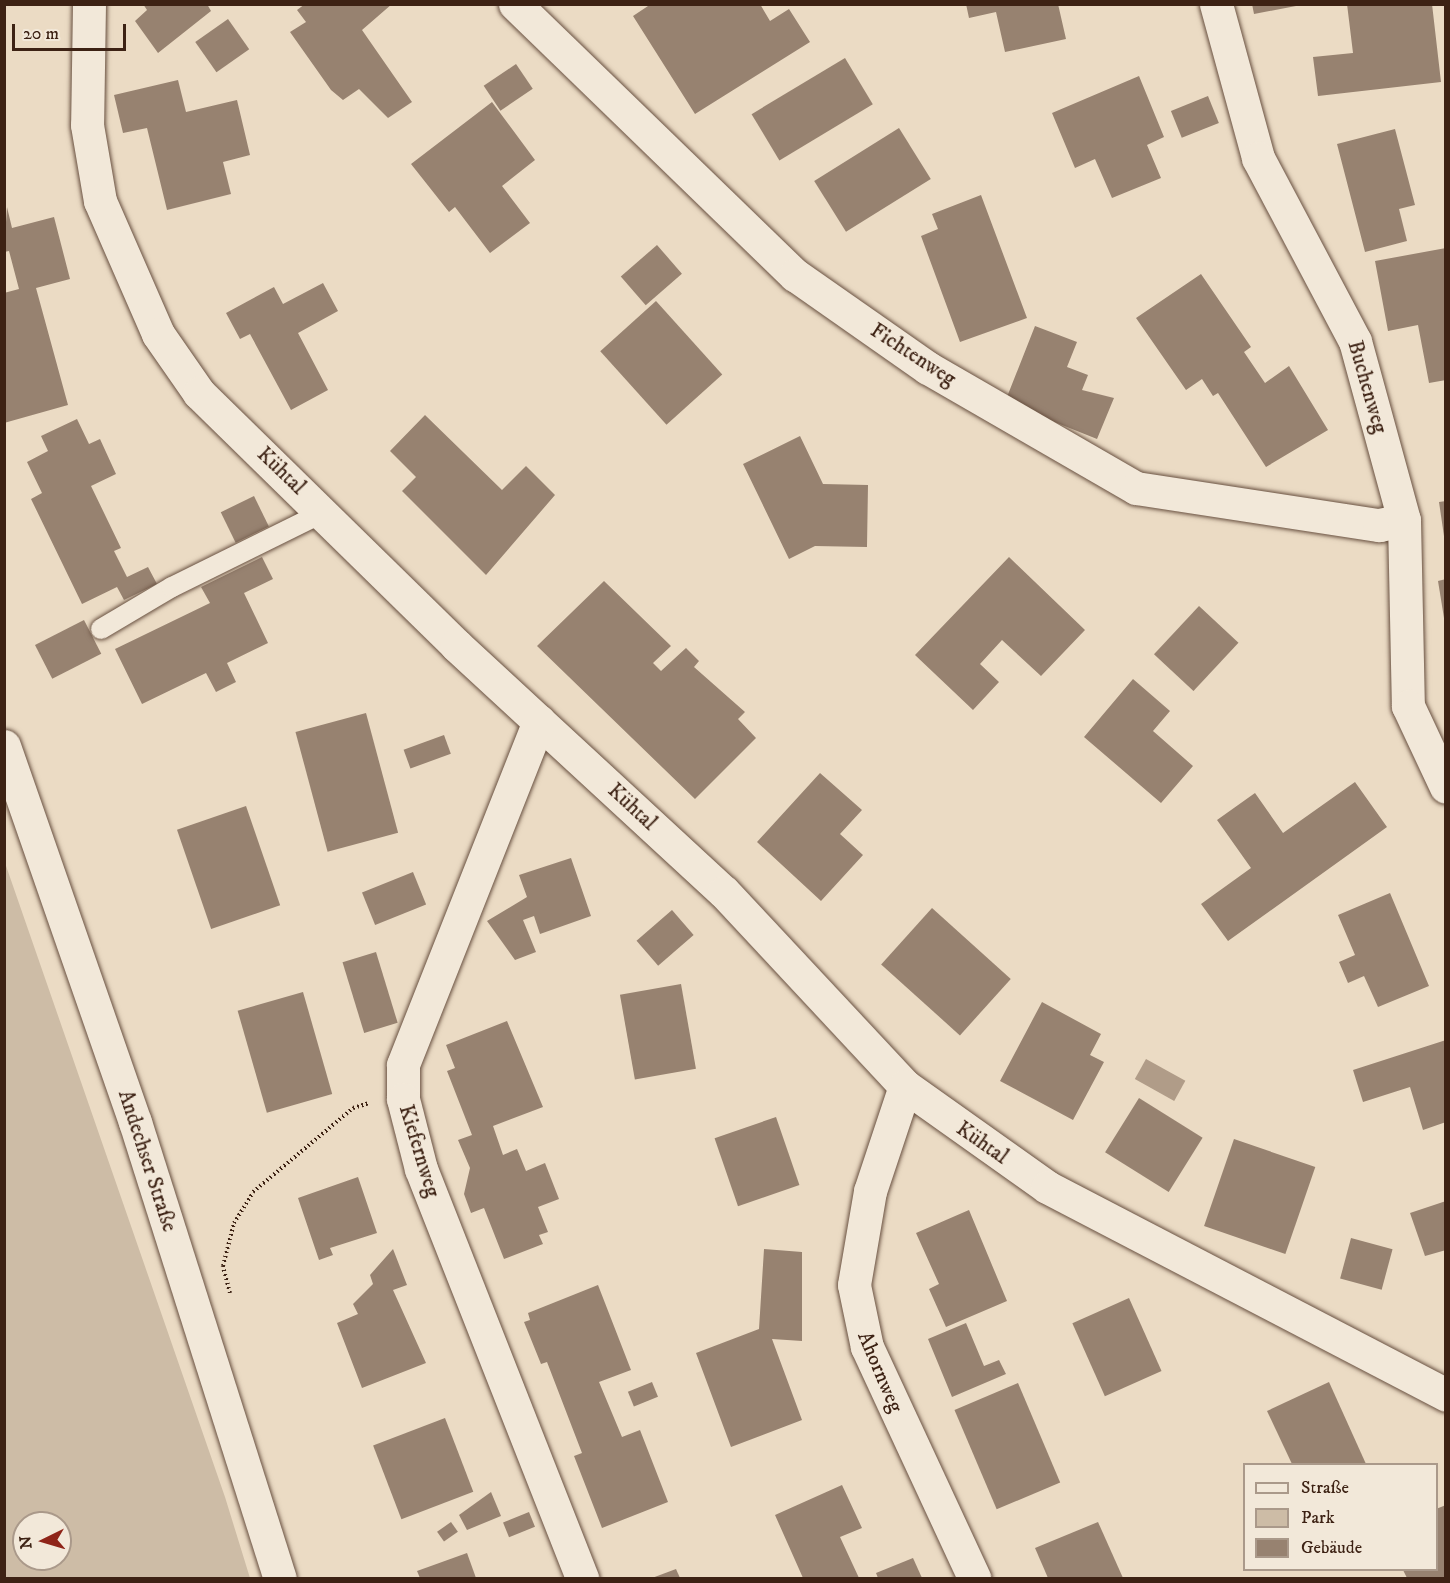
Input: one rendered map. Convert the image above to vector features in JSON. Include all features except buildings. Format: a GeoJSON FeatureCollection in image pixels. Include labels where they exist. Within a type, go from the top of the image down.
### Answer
{"type":"FeatureCollection","features":[{"type":"Feature","properties":{"kind":"street","name":"Kühtal"},"geometry":{"type":"LineString","coordinates":[[89,4],[87,125],[100,201],[130,278],[158,334],[199,393],[539,721],[724,892],[905,1086],[1047,1187],[1446,1395]]}},
{"type":"Feature","properties":{"kind":"street","name":"Fichtenweg"},"geometry":{"type":"LineString","coordinates":[[514,4],[795,275],[928,368],[1136,488],[1379,525],[1404,520]]}},
{"type":"Feature","properties":{"kind":"street","name":"Buchenweg"},"geometry":{"type":"LineString","coordinates":[[1216,4],[1258,158],[1355,340],[1404,520],[1408,706],[1446,787]]}},
{"type":"Feature","properties":{"kind":"street","name":"Kiefernweg"},"geometry":{"type":"LineString","coordinates":[[539,721],[403,1065],[403,1099],[421,1169],[582,1578]]}},
{"type":"Feature","properties":{"kind":"street","name":"Andechser Straße"},"geometry":{"type":"LineString","coordinates":[[4,747],[135,1122],[280,1578]]}},
{"type":"Feature","properties":{"kind":"street","name":"Ahornweg"},"geometry":{"type":"LineString","coordinates":[[905,1086],[870,1191],[854,1285],[867,1347],[974,1578]]}},
{"type":"Feature","properties":{"kind":"lane"},"geometry":{"type":"LineString","coordinates":[[101,629],[172,586],[324,512]]}},
{"type":"Feature","properties":{"kind":"path"},"geometry":{"type":"LineString","coordinates":[[232,1300],[223,1266],[234,1223],[253,1192],[353,1108],[403,1099]]}},
{"type":"Feature","properties":{"kind":"green space"},"geometry":{"type":"Polygon","coordinates":[[[4,860],[225,1497],[250,1578],[5,1578],[4,860]]]}},
{"type":"Feature","properties":{"kind":"shaded area"},"geometry":{"type":"Polygon","coordinates":[[[1146,1059],[1185,1081],[1174,1101],[1135,1079],[1146,1059]]]}}]}
